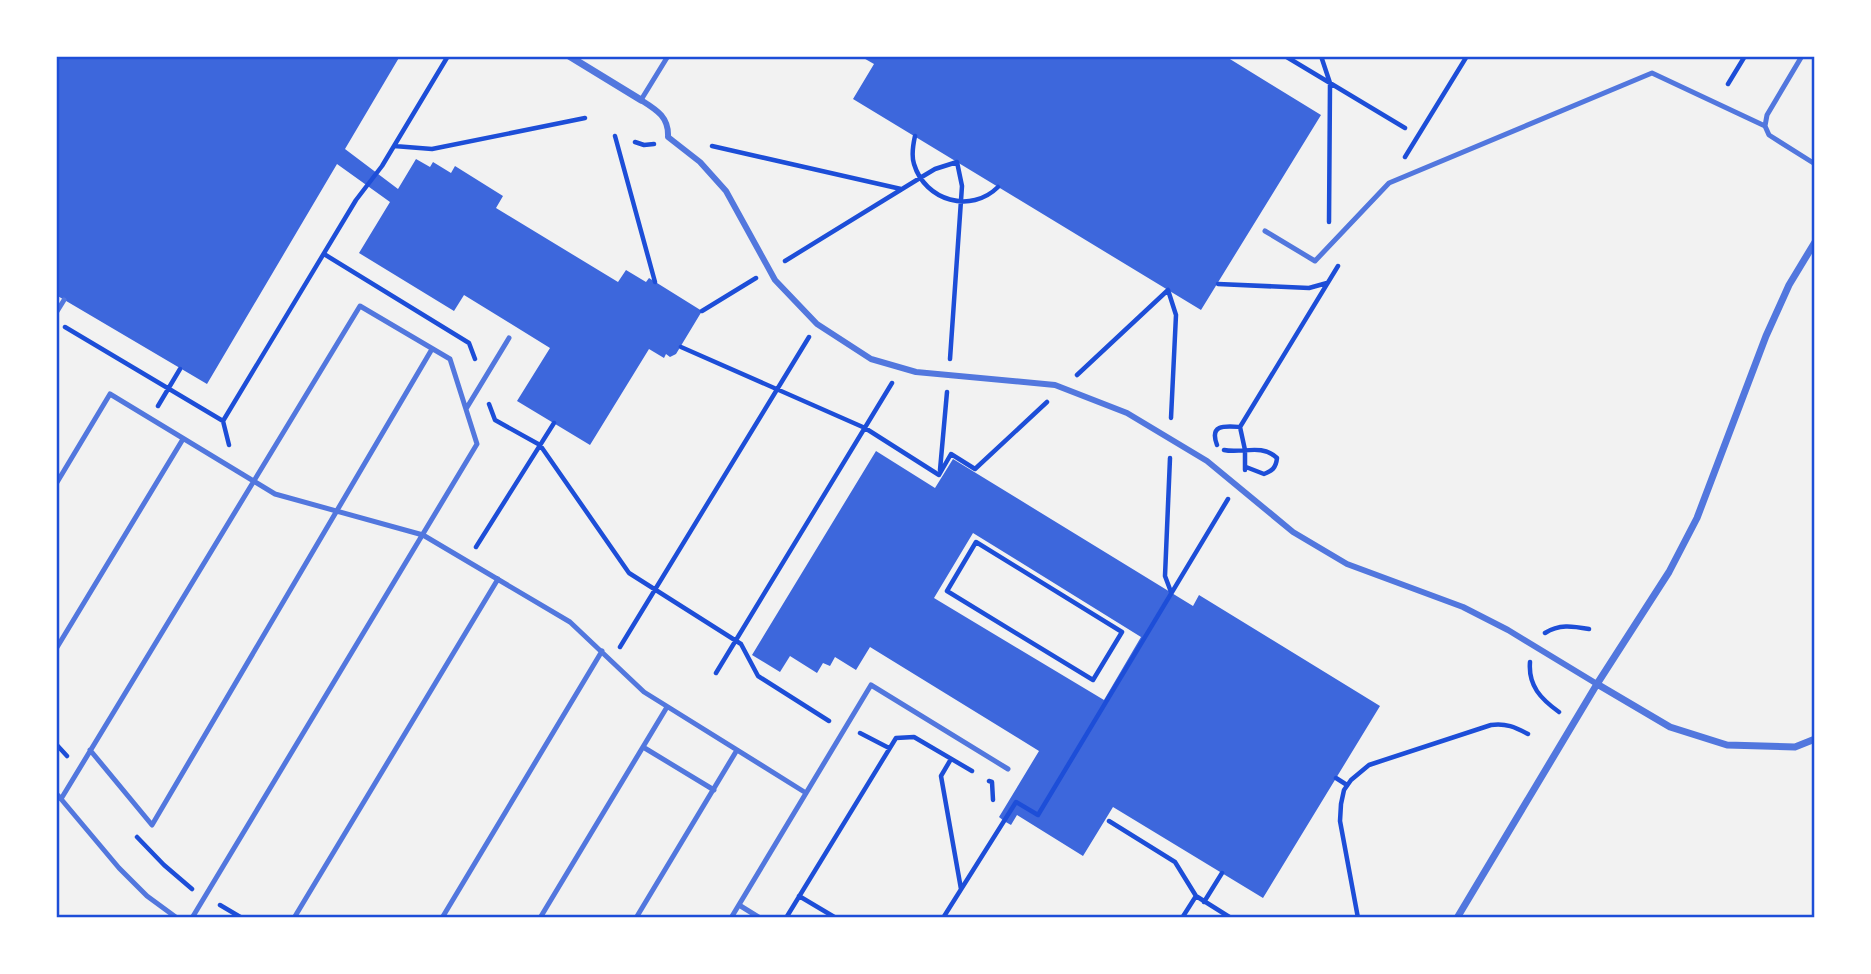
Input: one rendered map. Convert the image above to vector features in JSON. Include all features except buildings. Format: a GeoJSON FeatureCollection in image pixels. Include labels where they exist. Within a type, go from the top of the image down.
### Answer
{"type":"FeatureCollection","features":[{"type":"Feature","properties":{"kind":"street"},"geometry":{"type":"LineString","coordinates":[[569,56],[664,116],[668,136],[700,162],[726,191],[775,280],[817,324],[871,359],[916,372],[1055,385],[1127,413],[1207,461],[1293,532],[1347,564],[1462,607],[1508,629],[1671,727],[1727,745],[1795,747],[1815,739]]}},
{"type":"Feature","properties":{"kind":"street"},"geometry":{"type":"LineString","coordinates":[[1457,918],[1597,684],[1669,572],[1697,518],[1766,336],[1789,285],[1815,242]]}},
{"type":"Feature","properties":{"kind":"lane"},"geometry":{"type":"LineString","coordinates":[[641,100],[668,56]]}},
{"type":"Feature","properties":{"kind":"lane"},"geometry":{"type":"LineString","coordinates":[[1802,56],[1767,115],[1765,126],[1769,135],[1815,164]]}},
{"type":"Feature","properties":{"kind":"lane"},"geometry":{"type":"LineString","coordinates":[[1265,232],[1315,261],[1389,183],[1653,73],[1765,126]]}},
{"type":"Feature","properties":{"kind":"lane"},"geometry":{"type":"LineString","coordinates":[[56,313],[64,300]]}},
{"type":"Feature","properties":{"kind":"lane"},"geometry":{"type":"LineString","coordinates":[[177,918],[146,896],[118,868],[58,796],[90,750],[360,306],[450,359],[477,444],[192,918]]}},
{"type":"Feature","properties":{"kind":"lane"},"geometry":{"type":"LineString","coordinates":[[466,409],[509,338]]}},
{"type":"Feature","properties":{"kind":"lane"},"geometry":{"type":"LineString","coordinates":[[90,750],[152,825],[432,349]]}},
{"type":"Feature","properties":{"kind":"lane"},"geometry":{"type":"LineString","coordinates":[[56,484],[110,394],[275,494],[423,535],[570,622],[644,692],[806,793]]}},
{"type":"Feature","properties":{"kind":"lane"},"geometry":{"type":"LineString","coordinates":[[56,649],[183,439]]}},
{"type":"Feature","properties":{"kind":"lane"},"geometry":{"type":"LineString","coordinates":[[294,918],[498,579]]}},
{"type":"Feature","properties":{"kind":"lane"},"geometry":{"type":"LineString","coordinates":[[442,918],[602,651]]}},
{"type":"Feature","properties":{"kind":"lane"},"geometry":{"type":"LineString","coordinates":[[731,918],[871,685],[1008,769]]}},
{"type":"Feature","properties":{"kind":"lane"},"geometry":{"type":"LineString","coordinates":[[540,918],[667,707]]}},
{"type":"Feature","properties":{"kind":"lane"},"geometry":{"type":"LineString","coordinates":[[643,747],[713,790]]}},
{"type":"Feature","properties":{"kind":"lane"},"geometry":{"type":"LineString","coordinates":[[636,918],[737,750]]}},
{"type":"Feature","properties":{"kind":"lane"},"geometry":{"type":"LineString","coordinates":[[739,905],[761,918]]}},
{"type":"Feature","properties":{"kind":"path"},"geometry":{"type":"LineString","coordinates":[[223,421],[356,200],[382,166],[448,56]]}},
{"type":"Feature","properties":{"kind":"path"},"geometry":{"type":"LineString","coordinates":[[1285,56],[1405,128]]}},
{"type":"Feature","properties":{"kind":"path"},"geometry":{"type":"LineString","coordinates":[[1321,56],[1330,83],[1327,284]]}},
{"type":"Feature","properties":{"kind":"path"},"geometry":{"type":"LineString","coordinates":[[1389,183],[1467,56]]}},
{"type":"Feature","properties":{"kind":"path"},"geometry":{"type":"LineString","coordinates":[[1728,84],[1745,56]]}},
{"type":"Feature","properties":{"kind":"path"},"geometry":{"type":"LineString","coordinates":[[394,145],[432,149],[585,118]]}},
{"type":"Feature","properties":{"kind":"path"},"geometry":{"type":"LineString","coordinates":[[615,136],[655,282]]}},
{"type":"Feature","properties":{"kind":"path"},"geometry":{"type":"LineString","coordinates":[[635,142],[644,145],[658,144],[668,136]]}},
{"type":"Feature","properties":{"kind":"path"},"geometry":{"type":"LineString","coordinates":[[915,136],[912,150],[920,178],[944,198],[976,202],[990,196],[998,187]]}},
{"type":"Feature","properties":{"kind":"path"},"geometry":{"type":"LineString","coordinates":[[707,145],[902,189]]}},
{"type":"Feature","properties":{"kind":"path"},"geometry":{"type":"LineString","coordinates":[[681,347],[865,428],[939,475],[962,186],[957,162],[935,169],[702,311]]}},
{"type":"Feature","properties":{"kind":"path"},"geometry":{"type":"LineString","coordinates":[[324,254],[469,342],[495,420],[540,446],[629,573],[736,640],[741,644],[758,676],[833,723],[867,735],[889,748]]}},
{"type":"Feature","properties":{"kind":"path"},"geometry":{"type":"LineString","coordinates":[[943,918],[1016,802],[1038,815],[1246,467],[1240,427],[1341,261]]}},
{"type":"Feature","properties":{"kind":"path"},"geometry":{"type":"LineString","coordinates":[[1218,284],[1310,288],[1327,284]]}},
{"type":"Feature","properties":{"kind":"path"},"geometry":{"type":"LineString","coordinates":[[56,321],[223,421],[235,469]]}},
{"type":"Feature","properties":{"kind":"path"},"geometry":{"type":"LineString","coordinates":[[612,661],[817,324]]}},
{"type":"Feature","properties":{"kind":"path"},"geometry":{"type":"LineString","coordinates":[[716,673],[901,367]]}},
{"type":"Feature","properties":{"kind":"path"},"geometry":{"type":"LineString","coordinates":[[150,418],[180,369]]}},
{"type":"Feature","properties":{"kind":"path"},"geometry":{"type":"LineString","coordinates":[[467,561],[554,423]]}},
{"type":"Feature","properties":{"kind":"path"},"geometry":{"type":"LineString","coordinates":[[1240,427],[1222,426],[1217,429],[1215,443],[1228,452],[1262,449],[1277,458],[1276,465],[1264,474],[1246,467]]}},
{"type":"Feature","properties":{"kind":"path"},"geometry":{"type":"LineString","coordinates":[[976,542],[1122,632],[1093,680],[947,590],[976,542]]}},
{"type":"Feature","properties":{"kind":"path"},"geometry":{"type":"LineString","coordinates":[[1358,918],[1340,821],[1341,804],[1347,785],[1359,771],[1369,765],[1491,725],[1502,723],[1515,726],[1528,734]]}},
{"type":"Feature","properties":{"kind":"path"},"geometry":{"type":"LineString","coordinates":[[786,918],[896,738],[914,737],[992,782],[993,800]]}},
{"type":"Feature","properties":{"kind":"path"},"geometry":{"type":"LineString","coordinates":[[951,759],[941,776],[961,890]]}},
{"type":"Feature","properties":{"kind":"path"},"geometry":{"type":"LineString","coordinates":[[1336,778],[1347,785]]}},
{"type":"Feature","properties":{"kind":"path"},"geometry":{"type":"LineString","coordinates":[[1110,821],[1175,862],[1196,896],[1231,918]]}},
{"type":"Feature","properties":{"kind":"path"},"geometry":{"type":"LineString","coordinates":[[1204,902],[1222,873]]}},
{"type":"Feature","properties":{"kind":"path"},"geometry":{"type":"LineString","coordinates":[[799,896],[836,918]]}},
{"type":"Feature","properties":{"kind":"path"},"geometry":{"type":"LineString","coordinates":[[1182,918],[1196,896]]}}]}
